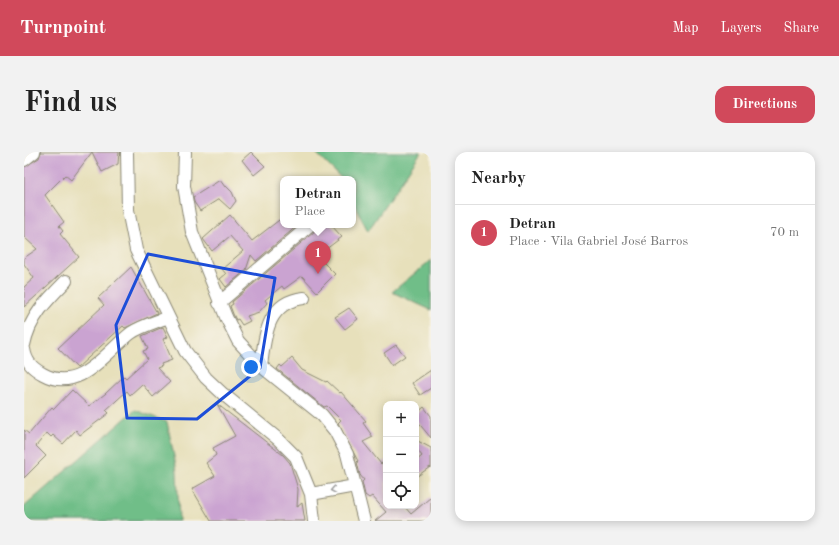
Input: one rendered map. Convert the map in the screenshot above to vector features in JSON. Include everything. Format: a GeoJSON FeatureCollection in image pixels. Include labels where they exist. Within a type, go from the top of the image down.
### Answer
{"type":"FeatureCollection","features":[{"type":"Feature","properties":{"kind":"street"},"geometry":{"type":"LineString","coordinates":[[24,160],[34,152]]}},
{"type":"Feature","properties":{"kind":"street"},"geometry":{"type":"LineString","coordinates":[[127,152],[127,189],[131,230],[136,250],[185,351],[206,378],[222,394],[278,439],[296,457],[311,494],[314,521]]}},
{"type":"Feature","properties":{"kind":"street"},"geometry":{"type":"LineString","coordinates":[[185,152],[184,186],[192,232],[219,303],[238,341],[261,366],[322,415],[335,431],[346,454],[364,521]]}},
{"type":"Feature","properties":{"kind":"street"},"geometry":{"type":"LineString","coordinates":[[219,303],[306,228]]}},
{"type":"Feature","properties":{"kind":"street"},"geometry":{"type":"LineString","coordinates":[[24,345],[26,334],[43,303],[66,281]]}},
{"type":"Feature","properties":{"kind":"street"},"geometry":{"type":"LineString","coordinates":[[261,366],[264,343],[275,311],[284,303],[293,299],[304,298]]}},
{"type":"Feature","properties":{"kind":"street"},"geometry":{"type":"LineString","coordinates":[[24,349],[25,357],[33,368],[50,378],[69,380],[85,373],[132,332],[168,317]]}},
{"type":"Feature","properties":{"kind":"street"},"geometry":{"type":"LineString","coordinates":[[311,494],[355,486]]}},
{"type":"Feature","properties":{"kind":"highlighted area"},"geometry":{"type":"Polygon","coordinates":[[[148,254],[275,278],[260,368],[197,419],[127,418],[116,325],[148,254]]]}},
{"type":"Feature","properties":{"kind":"green space"},"geometry":{"type":"Polygon","coordinates":[[[315,152],[421,152],[368,231],[356,208],[356,176],[339,176],[315,152]]]}},
{"type":"Feature","properties":{"kind":"green space"},"geometry":{"type":"Polygon","coordinates":[[[431,260],[431,310],[392,292],[431,260]]]}},
{"type":"Feature","properties":{"kind":"green space"},"geometry":{"type":"Polygon","coordinates":[[[135,410],[167,422],[177,471],[179,521],[24,521],[24,507],[135,410]]]}},
{"type":"Feature","properties":{"kind":"building"},"geometry":{"type":"Polygon","coordinates":[[[41,152],[92,152],[71,180],[65,175],[45,195],[64,222],[59,226],[63,231],[60,234],[79,257],[24,307],[24,287],[34,278],[24,264],[24,258],[37,249],[24,237],[24,167],[39,158],[41,152]]]}},
{"type":"Feature","properties":{"kind":"building"},"geometry":{"type":"Polygon","coordinates":[[[92,152],[119,152],[118,164],[102,172],[92,152]]]}},
{"type":"Feature","properties":{"kind":"building"},"geometry":{"type":"Polygon","coordinates":[[[251,152],[265,166],[254,175],[242,160],[251,152]]]}},
{"type":"Feature","properties":{"kind":"building"},"geometry":{"type":"Polygon","coordinates":[[[220,180],[225,187],[226,186],[232,192],[236,201],[230,209],[219,199],[200,211],[194,202],[193,197],[220,180]]]}},
{"type":"Feature","properties":{"kind":"building"},"geometry":{"type":"Polygon","coordinates":[[[230,215],[252,241],[280,219],[280,228],[294,228],[256,261],[251,255],[246,270],[226,287],[220,279],[226,274],[222,269],[243,251],[230,236],[212,251],[203,239],[230,215]]]}},
{"type":"Feature","properties":{"kind":"building"},"geometry":{"type":"Polygon","coordinates":[[[316,228],[334,228],[342,237],[317,256],[335,274],[317,292],[302,276],[284,289],[282,286],[265,300],[267,303],[259,312],[247,316],[250,321],[242,325],[238,319],[236,320],[233,314],[230,306],[233,304],[232,302],[315,231],[316,228]]]}},
{"type":"Feature","properties":{"kind":"building"},"geometry":{"type":"Polygon","coordinates":[[[131,267],[157,313],[125,328],[123,326],[77,368],[58,348],[104,305],[98,298],[131,267]]]}},
{"type":"Feature","properties":{"kind":"building"},"geometry":{"type":"Polygon","coordinates":[[[349,308],[358,319],[345,329],[335,317],[349,308]]]}},
{"type":"Feature","properties":{"kind":"building"},"geometry":{"type":"Polygon","coordinates":[[[163,327],[168,337],[163,339],[172,360],[161,364],[162,366],[157,368],[170,382],[153,397],[142,384],[130,395],[127,391],[106,410],[109,413],[80,435],[76,430],[63,444],[53,435],[51,437],[47,433],[36,446],[46,456],[24,478],[24,430],[29,434],[52,407],[54,409],[72,390],[89,406],[105,394],[124,376],[126,378],[147,359],[143,351],[148,349],[142,336],[163,327]]]}},
{"type":"Feature","properties":{"kind":"building"},"geometry":{"type":"Polygon","coordinates":[[[396,345],[405,356],[392,365],[384,353],[396,345]]]}},
{"type":"Feature","properties":{"kind":"building"},"geometry":{"type":"Polygon","coordinates":[[[292,358],[302,370],[326,382],[327,381],[340,393],[341,392],[366,421],[363,423],[373,437],[363,442],[381,464],[383,462],[383,509],[372,496],[369,498],[365,495],[362,482],[364,480],[360,475],[358,461],[338,423],[341,420],[327,406],[324,407],[277,369],[280,365],[282,367],[292,358]]]}},
{"type":"Feature","properties":{"kind":"building"},"geometry":{"type":"Polygon","coordinates":[[[431,370],[431,388],[420,395],[412,383],[431,370]]]}},
{"type":"Feature","properties":{"kind":"building"},"geometry":{"type":"Polygon","coordinates":[[[217,404],[283,455],[290,463],[298,489],[297,507],[302,503],[305,521],[211,521],[192,489],[215,476],[206,463],[216,455],[213,448],[235,436],[217,404]]]}},
{"type":"Feature","properties":{"kind":"building"},"geometry":{"type":"Polygon","coordinates":[[[424,407],[431,416],[431,438],[419,424],[419,411],[424,407]]]}},
{"type":"Feature","properties":{"kind":"building"},"geometry":{"type":"Polygon","coordinates":[[[419,442],[431,448],[431,468],[430,467],[419,475],[419,458],[422,456],[419,452],[419,442]]]}},
{"type":"Feature","properties":{"kind":"building"},"geometry":{"type":"Polygon","coordinates":[[[431,497],[431,521],[375,521],[386,512],[383,509],[407,509],[411,514],[419,509],[419,507],[431,497]]]}},
{"type":"Feature","properties":{"kind":"place","name":"Detran"},"geometry":{"type":"Point","coordinates":[318,274]}}]}
